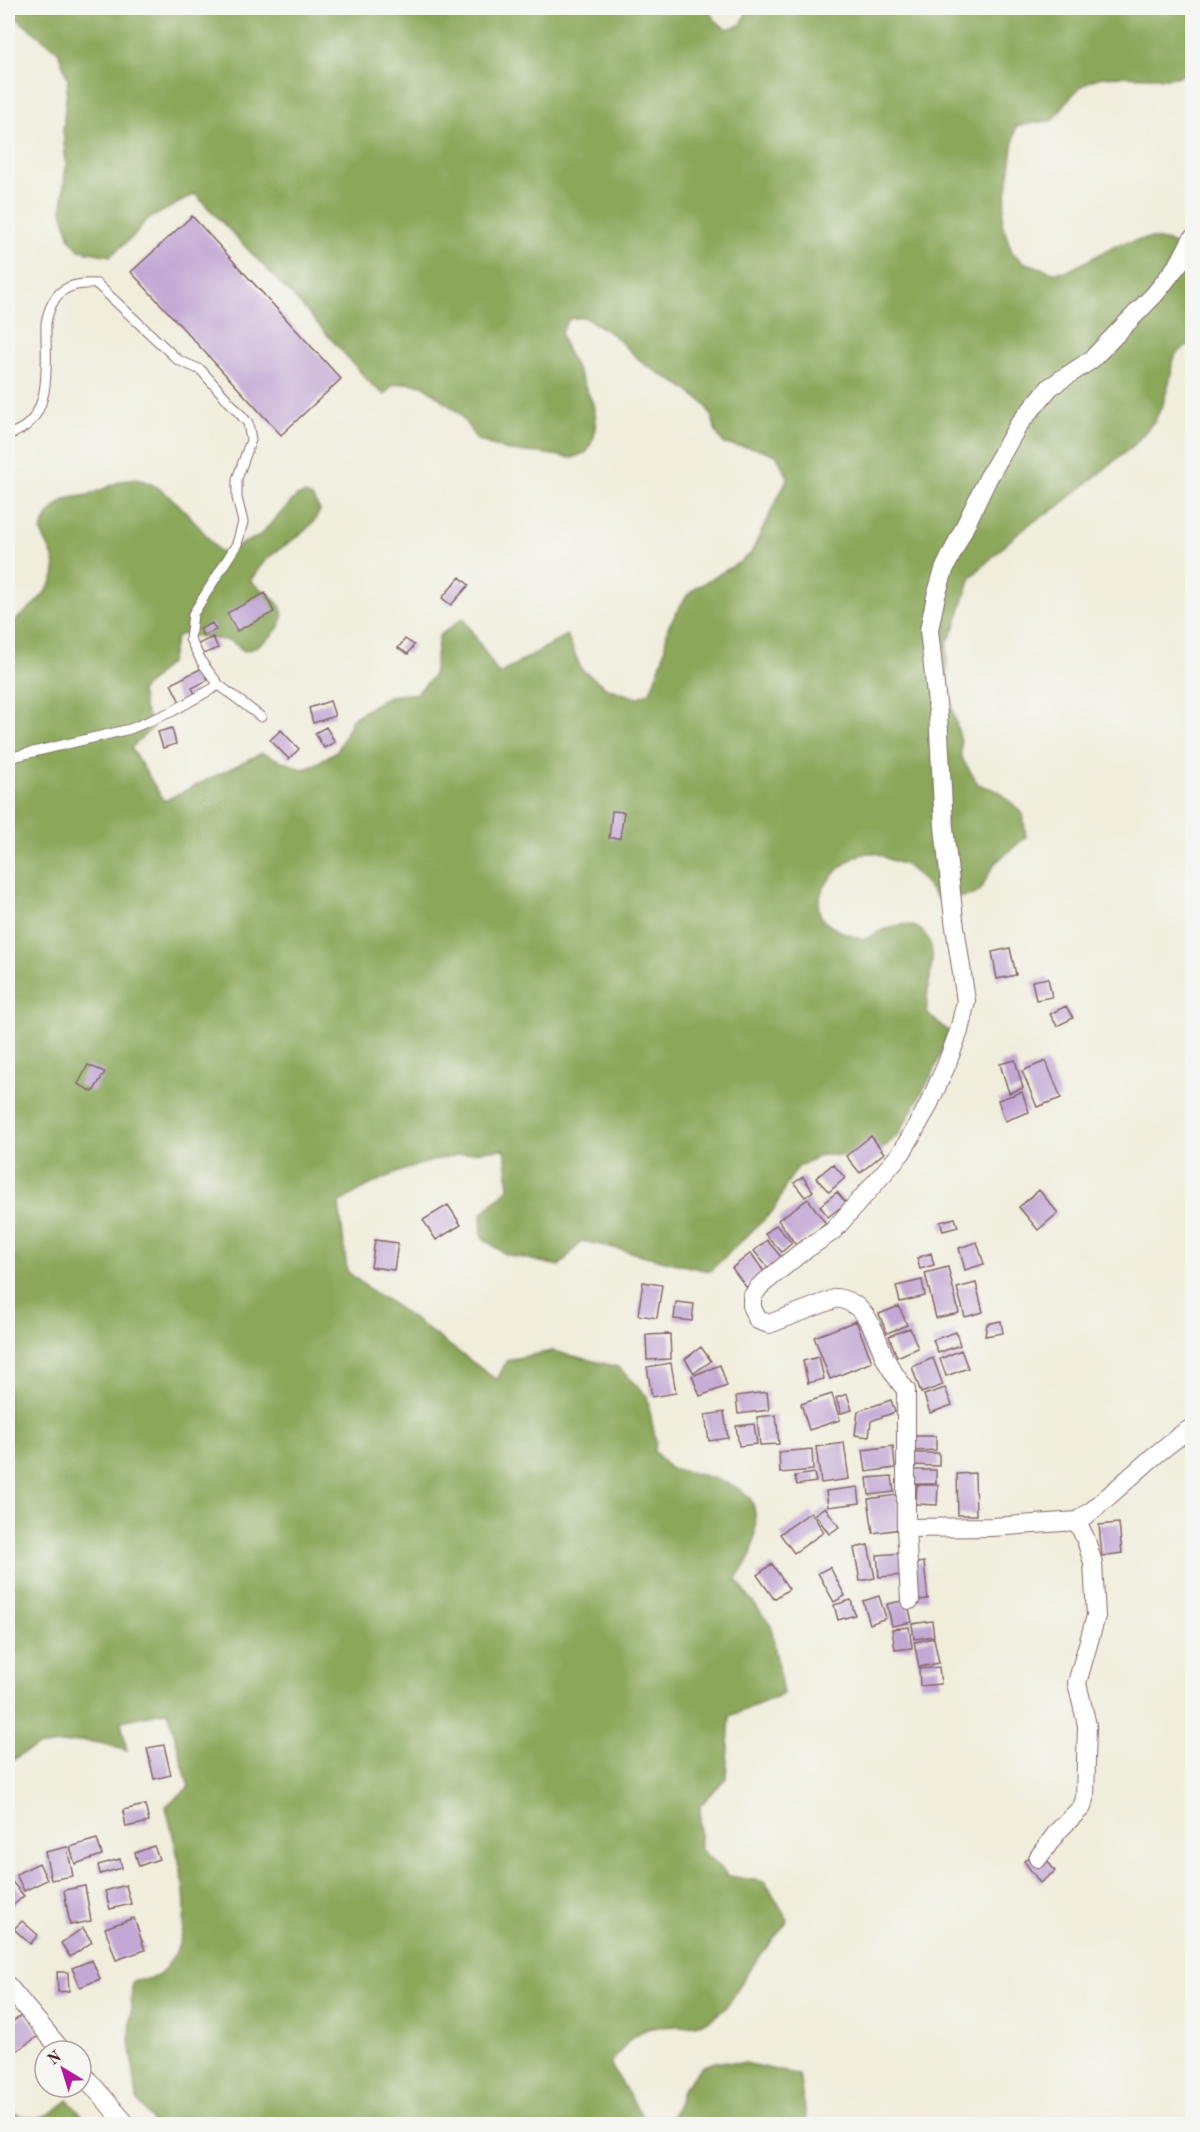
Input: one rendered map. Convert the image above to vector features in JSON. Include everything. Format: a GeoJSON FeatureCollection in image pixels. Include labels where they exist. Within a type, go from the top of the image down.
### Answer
{"type":"FeatureCollection","features":[{"type":"Feature","properties":{"kind":"street"},"geometry":{"type":"LineString","coordinates":[[910,1600],[906,1528],[906,1390],[890,1366],[873,1327],[857,1306],[847,1300],[837,1298],[769,1323],[758,1320],[752,1308],[752,1297],[759,1287],[799,1254],[833,1231],[902,1152],[927,1108],[959,1031],[966,1001],[944,827],[938,712],[929,630],[944,570],[988,478],[1019,424],[1050,387],[1091,360],[1155,294],[1180,262],[1192,239]]}},
{"type":"Feature","properties":{"kind":"street"},"geometry":{"type":"LineString","coordinates":[[906,1528],[992,1527],[1077,1521],[1094,1510],[1154,1456],[1192,1428]]}},
{"type":"Feature","properties":{"kind":"street"},"geometry":{"type":"LineString","coordinates":[[1038,1858],[1058,1831],[1082,1807],[1085,1799],[1087,1725],[1077,1683],[1096,1616],[1093,1563],[1077,1521]]}},
{"type":"Feature","properties":{"kind":"street"},"geometry":{"type":"LineString","coordinates":[[8,1986],[52,2039]]}},
{"type":"Feature","properties":{"kind":"street"},"geometry":{"type":"LineString","coordinates":[[93,2086],[126,2124]]}},
{"type":"Feature","properties":{"kind":"lane"},"geometry":{"type":"LineString","coordinates":[[8,433],[12,434],[30,423],[40,409],[44,397],[48,312],[63,289],[80,283],[97,284],[178,360],[201,370],[248,423],[251,440],[237,479],[237,498],[243,522],[237,544],[193,614],[190,639],[203,664],[219,685],[261,717]]}},
{"type":"Feature","properties":{"kind":"lane"},"geometry":{"type":"LineString","coordinates":[[8,758],[130,729],[173,711],[219,685]]}},
{"type":"Feature","properties":{"kind":"green space"},"geometry":{"type":"Polygon","coordinates":[[[8,8],[707,8],[715,20],[726,29],[741,25],[748,8],[1192,8],[1192,69],[1184,74],[1166,78],[1122,76],[1097,79],[1086,83],[1076,91],[1054,120],[1016,126],[1002,223],[1012,252],[1023,262],[1053,272],[1068,271],[1119,244],[1150,238],[1173,243],[1192,262],[1192,343],[1176,354],[1172,361],[1171,376],[1163,404],[1155,420],[1134,445],[1058,507],[1017,534],[971,577],[955,627],[947,643],[947,676],[952,708],[961,741],[961,757],[978,784],[1000,792],[1023,814],[1026,837],[995,863],[979,892],[973,895],[939,900],[911,869],[873,853],[863,854],[842,866],[824,887],[819,909],[823,919],[831,926],[863,940],[893,926],[908,925],[916,927],[927,936],[932,950],[927,1013],[949,1032],[934,1071],[898,1135],[876,1154],[868,1156],[821,1155],[799,1166],[787,1183],[774,1210],[710,1271],[582,1241],[559,1266],[505,1254],[482,1237],[481,1214],[509,1188],[505,1149],[461,1154],[418,1165],[377,1181],[339,1203],[347,1271],[374,1293],[497,1380],[507,1360],[553,1351],[618,1367],[647,1396],[656,1443],[654,1451],[669,1468],[731,1485],[748,1496],[751,1501],[754,1507],[755,1522],[752,1551],[736,1580],[771,1626],[783,1694],[730,1716],[726,1778],[700,1806],[700,1849],[729,1876],[765,1882],[788,1920],[722,2011],[701,2023],[645,2030],[630,2040],[610,2064],[642,2116],[656,2123],[670,2119],[678,2105],[682,2090],[701,2067],[715,2062],[745,2063],[799,2075],[807,2124],[154,2124],[137,2099],[130,2039],[132,1982],[153,1978],[163,1972],[180,1943],[184,1924],[185,1904],[180,1864],[166,1806],[189,1787],[168,1711],[121,1721],[127,1751],[100,1743],[83,1741],[36,1747],[8,1764],[8,626],[38,601],[54,576],[54,559],[41,532],[48,516],[59,504],[69,498],[85,496],[125,480],[143,481],[155,486],[181,507],[220,553],[258,537],[297,496],[305,494],[312,497],[320,510],[311,525],[268,558],[250,581],[270,595],[279,605],[282,620],[273,634],[258,645],[244,651],[231,641],[182,634],[176,638],[170,662],[141,691],[144,708],[153,727],[131,748],[164,801],[262,753],[302,769],[311,767],[338,750],[352,719],[388,696],[417,693],[433,676],[439,636],[463,618],[499,674],[567,635],[581,669],[607,688],[637,698],[650,692],[663,658],[668,627],[686,597],[697,587],[751,553],[788,477],[776,455],[760,449],[724,444],[716,432],[705,404],[680,385],[645,365],[612,334],[585,317],[569,319],[561,333],[565,348],[593,404],[596,419],[594,437],[587,452],[572,458],[508,451],[477,440],[460,414],[423,385],[407,383],[392,385],[385,395],[373,386],[300,304],[195,194],[145,221],[135,235],[110,256],[79,250],[70,239],[62,211],[66,163],[63,130],[68,80],[58,51],[8,12],[8,8]]]}},
{"type":"Feature","properties":{"kind":"green space"},"geometry":{"type":"Polygon","coordinates":[[[68,2100],[89,2124],[8,2124],[8,2110],[25,2117],[40,2117],[53,2112],[68,2100]]]}},
{"type":"Feature","properties":{"kind":"building"},"geometry":{"type":"Polygon","coordinates":[[[192,216],[341,379],[281,435],[131,272],[192,216]]]}},
{"type":"Feature","properties":{"kind":"building"},"geometry":{"type":"Polygon","coordinates":[[[460,577],[469,585],[451,605],[442,598],[460,577]]]}},
{"type":"Feature","properties":{"kind":"building"},"geometry":{"type":"Polygon","coordinates":[[[265,593],[274,612],[237,631],[227,613],[265,593]]]}},
{"type":"Feature","properties":{"kind":"building"},"geometry":{"type":"Polygon","coordinates":[[[212,623],[216,630],[203,636],[200,629],[212,623]]]}},
{"type":"Feature","properties":{"kind":"building"},"geometry":{"type":"Polygon","coordinates":[[[213,637],[218,648],[203,654],[198,644],[213,637]]]}},
{"type":"Feature","properties":{"kind":"building"},"geometry":{"type":"Polygon","coordinates":[[[405,639],[414,645],[408,654],[398,648],[405,639]]]}},
{"type":"Feature","properties":{"kind":"building"},"geometry":{"type":"Polygon","coordinates":[[[202,668],[208,680],[192,688],[195,694],[180,702],[171,684],[202,668]]]}},
{"type":"Feature","properties":{"kind":"building"},"geometry":{"type":"Polygon","coordinates":[[[330,701],[335,716],[313,723],[309,708],[330,701]]]}},
{"type":"Feature","properties":{"kind":"building"},"geometry":{"type":"Polygon","coordinates":[[[326,727],[335,742],[324,748],[315,733],[326,727]]]}},
{"type":"Feature","properties":{"kind":"building"},"geometry":{"type":"Polygon","coordinates":[[[172,728],[176,744],[163,748],[158,732],[172,728]]]}},
{"type":"Feature","properties":{"kind":"building"},"geometry":{"type":"Polygon","coordinates":[[[281,730],[299,749],[289,759],[270,740],[281,730]]]}},
{"type":"Feature","properties":{"kind":"building"},"geometry":{"type":"Polygon","coordinates":[[[612,811],[624,812],[620,838],[609,838],[612,811]]]}},
{"type":"Feature","properties":{"kind":"building"},"geometry":{"type":"Polygon","coordinates":[[[1010,948],[1016,975],[997,979],[992,952],[1010,948]]]}},
{"type":"Feature","properties":{"kind":"building"},"geometry":{"type":"Polygon","coordinates":[[[1048,978],[1052,997],[1036,1000],[1032,981],[1048,978]]]}},
{"type":"Feature","properties":{"kind":"building"},"geometry":{"type":"Polygon","coordinates":[[[1066,1006],[1073,1018],[1057,1026],[1050,1014],[1066,1006]]]}},
{"type":"Feature","properties":{"kind":"building"},"geometry":{"type":"Polygon","coordinates":[[[1015,1060],[1023,1088],[1009,1093],[1000,1064],[1015,1060]]]}},
{"type":"Feature","properties":{"kind":"building"},"geometry":{"type":"Polygon","coordinates":[[[1046,1061],[1061,1098],[1037,1107],[1022,1071],[1046,1061]]]}},
{"type":"Feature","properties":{"kind":"building"},"geometry":{"type":"Polygon","coordinates":[[[88,1065],[105,1072],[93,1092],[78,1084],[88,1065]]]}},
{"type":"Feature","properties":{"kind":"building"},"geometry":{"type":"Polygon","coordinates":[[[1022,1092],[1029,1112],[1005,1121],[998,1100],[1022,1092]]]}},
{"type":"Feature","properties":{"kind":"building"},"geometry":{"type":"Polygon","coordinates":[[[871,1136],[884,1153],[860,1173],[846,1156],[871,1136]]]}},
{"type":"Feature","properties":{"kind":"building"},"geometry":{"type":"Polygon","coordinates":[[[833,1164],[845,1178],[829,1192],[816,1178],[833,1164]]]}},
{"type":"Feature","properties":{"kind":"building"},"geometry":{"type":"Polygon","coordinates":[[[803,1177],[813,1191],[805,1197],[794,1183],[803,1177]]]}},
{"type":"Feature","properties":{"kind":"building"},"geometry":{"type":"Polygon","coordinates":[[[1039,1190],[1058,1213],[1038,1230],[1019,1207],[1039,1190]]]}},
{"type":"Feature","properties":{"kind":"building"},"geometry":{"type":"Polygon","coordinates":[[[837,1192],[846,1203],[828,1217],[820,1206],[837,1192]]]}},
{"type":"Feature","properties":{"kind":"building"},"geometry":{"type":"Polygon","coordinates":[[[808,1199],[826,1224],[796,1245],[778,1220],[808,1199]]]}},
{"type":"Feature","properties":{"kind":"building"},"geometry":{"type":"Polygon","coordinates":[[[448,1205],[461,1225],[436,1240],[423,1220],[448,1205]]]}},
{"type":"Feature","properties":{"kind":"building"},"geometry":{"type":"Polygon","coordinates":[[[955,1218],[958,1227],[943,1231],[940,1222],[955,1218]]]}},
{"type":"Feature","properties":{"kind":"building"},"geometry":{"type":"Polygon","coordinates":[[[776,1225],[792,1243],[782,1252],[765,1234],[776,1225]]]}},
{"type":"Feature","properties":{"kind":"building"},"geometry":{"type":"Polygon","coordinates":[[[375,1240],[398,1243],[394,1270],[371,1267],[375,1240]]]}},
{"type":"Feature","properties":{"kind":"building"},"geometry":{"type":"Polygon","coordinates":[[[767,1240],[782,1258],[769,1269],[754,1251],[767,1240]]]}},
{"type":"Feature","properties":{"kind":"building"},"geometry":{"type":"Polygon","coordinates":[[[977,1242],[984,1264],[965,1270],[959,1248],[977,1242]]]}},
{"type":"Feature","properties":{"kind":"building"},"geometry":{"type":"Polygon","coordinates":[[[751,1253],[765,1273],[746,1287],[732,1268],[751,1253]]]}},
{"type":"Feature","properties":{"kind":"building"},"geometry":{"type":"Polygon","coordinates":[[[931,1253],[934,1265],[920,1269],[917,1258],[931,1253]]]}},
{"type":"Feature","properties":{"kind":"building"},"geometry":{"type":"Polygon","coordinates":[[[948,1267],[959,1313],[936,1318],[925,1273],[948,1267]]]}},
{"type":"Feature","properties":{"kind":"building"},"geometry":{"type":"Polygon","coordinates":[[[922,1280],[925,1296],[900,1302],[896,1286],[922,1280]]]}},
{"type":"Feature","properties":{"kind":"building"},"geometry":{"type":"Polygon","coordinates":[[[643,1282],[662,1285],[657,1318],[638,1315],[643,1282]]]}},
{"type":"Feature","properties":{"kind":"building"},"geometry":{"type":"Polygon","coordinates":[[[976,1283],[983,1312],[965,1317],[957,1288],[976,1283]]]}},
{"type":"Feature","properties":{"kind":"building"},"geometry":{"type":"Polygon","coordinates":[[[676,1302],[694,1304],[692,1321],[674,1319],[676,1302]]]}},
{"type":"Feature","properties":{"kind":"building"},"geometry":{"type":"Polygon","coordinates":[[[899,1306],[907,1325],[887,1333],[879,1314],[899,1306]]]}},
{"type":"Feature","properties":{"kind":"building"},"geometry":{"type":"Polygon","coordinates":[[[856,1321],[872,1362],[830,1379],[814,1337],[856,1321]]]}},
{"type":"Feature","properties":{"kind":"building"},"geometry":{"type":"Polygon","coordinates":[[[1001,1321],[1003,1333],[985,1336],[987,1324],[1001,1321]]]}},
{"type":"Feature","properties":{"kind":"building"},"geometry":{"type":"Polygon","coordinates":[[[910,1328],[918,1348],[897,1357],[889,1336],[910,1328]]]}},
{"type":"Feature","properties":{"kind":"building"},"geometry":{"type":"Polygon","coordinates":[[[956,1332],[960,1345],[938,1353],[933,1340],[956,1332]]]}},
{"type":"Feature","properties":{"kind":"building"},"geometry":{"type":"Polygon","coordinates":[[[670,1334],[671,1359],[647,1360],[646,1335],[670,1334]]]}},
{"type":"Feature","properties":{"kind":"building"},"geometry":{"type":"Polygon","coordinates":[[[701,1347],[711,1361],[694,1373],[685,1359],[701,1347]]]}},
{"type":"Feature","properties":{"kind":"building"},"geometry":{"type":"Polygon","coordinates":[[[961,1350],[968,1368],[946,1376],[940,1359],[961,1350]]]}},
{"type":"Feature","properties":{"kind":"building"},"geometry":{"type":"Polygon","coordinates":[[[819,1357],[824,1379],[808,1383],[803,1361],[819,1357]]]}},
{"type":"Feature","properties":{"kind":"building"},"geometry":{"type":"Polygon","coordinates":[[[933,1358],[943,1385],[921,1393],[912,1367],[933,1358]]]}},
{"type":"Feature","properties":{"kind":"building"},"geometry":{"type":"Polygon","coordinates":[[[671,1363],[676,1393],[652,1397],[647,1367],[671,1363]]]}},
{"type":"Feature","properties":{"kind":"building"},"geometry":{"type":"Polygon","coordinates":[[[720,1365],[727,1386],[700,1396],[692,1376],[720,1365]]]}},
{"type":"Feature","properties":{"kind":"building"},"geometry":{"type":"Polygon","coordinates":[[[945,1388],[952,1405],[930,1413],[924,1395],[945,1388]]]}},
{"type":"Feature","properties":{"kind":"building"},"geometry":{"type":"Polygon","coordinates":[[[767,1392],[769,1410],[738,1414],[736,1396],[767,1392]]]}},
{"type":"Feature","properties":{"kind":"building"},"geometry":{"type":"Polygon","coordinates":[[[832,1394],[840,1420],[809,1430],[801,1404],[832,1394]]]}},
{"type":"Feature","properties":{"kind":"building"},"geometry":{"type":"Polygon","coordinates":[[[847,1394],[852,1410],[841,1413],[836,1398],[847,1394]]]}},
{"type":"Feature","properties":{"kind":"building"},"geometry":{"type":"Polygon","coordinates":[[[891,1400],[895,1412],[871,1421],[869,1437],[855,1435],[858,1411],[891,1400]]]}},
{"type":"Feature","properties":{"kind":"building"},"geometry":{"type":"Polygon","coordinates":[[[724,1412],[728,1438],[709,1441],[705,1415],[724,1412]]]}},
{"type":"Feature","properties":{"kind":"building"},"geometry":{"type":"Polygon","coordinates":[[[776,1415],[779,1444],[760,1445],[757,1417],[776,1415]]]}},
{"type":"Feature","properties":{"kind":"building"},"geometry":{"type":"Polygon","coordinates":[[[754,1424],[757,1444],[739,1446],[736,1426],[754,1424]]]}},
{"type":"Feature","properties":{"kind":"building"},"geometry":{"type":"Polygon","coordinates":[[[914,1436],[936,1436],[936,1450],[914,1451],[914,1436]]]}},
{"type":"Feature","properties":{"kind":"building"},"geometry":{"type":"Polygon","coordinates":[[[844,1443],[849,1479],[821,1483],[816,1447],[844,1443]]]}},
{"type":"Feature","properties":{"kind":"building"},"geometry":{"type":"Polygon","coordinates":[[[893,1446],[895,1468],[866,1472],[863,1450],[893,1446]]]}},
{"type":"Feature","properties":{"kind":"building"},"geometry":{"type":"Polygon","coordinates":[[[812,1449],[813,1470],[780,1473],[779,1452],[812,1449]]]}},
{"type":"Feature","properties":{"kind":"building"},"geometry":{"type":"Polygon","coordinates":[[[911,1453],[939,1453],[939,1466],[911,1465],[911,1453]]]}},
{"type":"Feature","properties":{"kind":"building"},"geometry":{"type":"Polygon","coordinates":[[[915,1470],[936,1470],[936,1484],[915,1484],[915,1470]]]}},
{"type":"Feature","properties":{"kind":"building"},"geometry":{"type":"Polygon","coordinates":[[[814,1473],[816,1482],[797,1485],[795,1476],[814,1473]]]}},
{"type":"Feature","properties":{"kind":"building"},"geometry":{"type":"Polygon","coordinates":[[[975,1473],[976,1515],[958,1515],[957,1474],[975,1473]]]}},
{"type":"Feature","properties":{"kind":"building"},"geometry":{"type":"Polygon","coordinates":[[[892,1476],[894,1492],[869,1495],[867,1478],[892,1476]]]}},
{"type":"Feature","properties":{"kind":"building"},"geometry":{"type":"Polygon","coordinates":[[[917,1485],[938,1485],[937,1505],[916,1504],[917,1485]]]}},
{"type":"Feature","properties":{"kind":"building"},"geometry":{"type":"Polygon","coordinates":[[[858,1487],[860,1503],[828,1507],[826,1491],[858,1487]]]}},
{"type":"Feature","properties":{"kind":"building"},"geometry":{"type":"Polygon","coordinates":[[[897,1495],[901,1529],[873,1533],[868,1499],[897,1495]]]}},
{"type":"Feature","properties":{"kind":"building"},"geometry":{"type":"Polygon","coordinates":[[[825,1507],[839,1527],[829,1534],[815,1514],[825,1507]]]}},
{"type":"Feature","properties":{"kind":"building"},"geometry":{"type":"Polygon","coordinates":[[[811,1512],[824,1532],[794,1553],[780,1534],[811,1512]]]}},
{"type":"Feature","properties":{"kind":"building"},"geometry":{"type":"Polygon","coordinates":[[[1119,1523],[1122,1553],[1102,1556],[1099,1525],[1119,1523]]]}},
{"type":"Feature","properties":{"kind":"building"},"geometry":{"type":"Polygon","coordinates":[[[868,1545],[875,1578],[860,1581],[854,1548],[868,1545]]]}},
{"type":"Feature","properties":{"kind":"building"},"geometry":{"type":"Polygon","coordinates":[[[902,1553],[904,1575],[879,1577],[877,1555],[902,1553]]]}},
{"type":"Feature","properties":{"kind":"building"},"geometry":{"type":"Polygon","coordinates":[[[924,1562],[928,1599],[913,1601],[909,1564],[924,1562]]]}},
{"type":"Feature","properties":{"kind":"building"},"geometry":{"type":"Polygon","coordinates":[[[772,1564],[789,1589],[774,1599],[757,1575],[772,1564]]]}},
{"type":"Feature","properties":{"kind":"building"},"geometry":{"type":"Polygon","coordinates":[[[830,1567],[845,1596],[834,1602],[818,1573],[830,1567]]]}},
{"type":"Feature","properties":{"kind":"building"},"geometry":{"type":"Polygon","coordinates":[[[879,1596],[886,1618],[870,1624],[863,1601],[879,1596]]]}},
{"type":"Feature","properties":{"kind":"building"},"geometry":{"type":"Polygon","coordinates":[[[851,1600],[855,1615],[838,1620],[834,1605],[851,1600]]]}},
{"type":"Feature","properties":{"kind":"building"},"geometry":{"type":"Polygon","coordinates":[[[907,1600],[912,1622],[892,1626],[887,1604],[907,1600]]]}},
{"type":"Feature","properties":{"kind":"building"},"geometry":{"type":"Polygon","coordinates":[[[932,1621],[934,1636],[914,1639],[912,1624],[932,1621]]]}},
{"type":"Feature","properties":{"kind":"building"},"geometry":{"type":"Polygon","coordinates":[[[909,1627],[912,1648],[895,1650],[892,1629],[909,1627]]]}},
{"type":"Feature","properties":{"kind":"building"},"geometry":{"type":"Polygon","coordinates":[[[934,1638],[939,1663],[919,1667],[914,1642],[934,1638]]]}},
{"type":"Feature","properties":{"kind":"building"},"geometry":{"type":"Polygon","coordinates":[[[939,1667],[941,1684],[920,1686],[919,1669],[939,1667]]]}},
{"type":"Feature","properties":{"kind":"building"},"geometry":{"type":"Polygon","coordinates":[[[164,1745],[171,1775],[154,1779],[147,1748],[164,1745]]]}},
{"type":"Feature","properties":{"kind":"building"},"geometry":{"type":"Polygon","coordinates":[[[145,1805],[149,1822],[126,1827],[123,1810],[145,1805]]]}},
{"type":"Feature","properties":{"kind":"building"},"geometry":{"type":"Polygon","coordinates":[[[97,1839],[102,1855],[75,1864],[70,1847],[97,1839]]]}},
{"type":"Feature","properties":{"kind":"building"},"geometry":{"type":"Polygon","coordinates":[[[154,1846],[159,1859],[139,1866],[135,1853],[154,1846]]]}},
{"type":"Feature","properties":{"kind":"building"},"geometry":{"type":"Polygon","coordinates":[[[67,1847],[73,1876],[51,1880],[45,1852],[67,1847]]]}},
{"type":"Feature","properties":{"kind":"building"},"geometry":{"type":"Polygon","coordinates":[[[1033,1854],[1044,1856],[1055,1871],[1040,1883],[1024,1861],[1033,1854]]]}},
{"type":"Feature","properties":{"kind":"building"},"geometry":{"type":"Polygon","coordinates":[[[120,1859],[122,1868],[100,1874],[98,1865],[120,1859]]]}},
{"type":"Feature","properties":{"kind":"building"},"geometry":{"type":"Polygon","coordinates":[[[39,1863],[47,1880],[24,1891],[16,1874],[39,1863]]]}},
{"type":"Feature","properties":{"kind":"building"},"geometry":{"type":"Polygon","coordinates":[[[8,1877],[24,1896],[9,1909],[8,1907],[8,1877]]]}},
{"type":"Feature","properties":{"kind":"building"},"geometry":{"type":"Polygon","coordinates":[[[126,1885],[131,1904],[110,1909],[105,1891],[126,1885]]]}},
{"type":"Feature","properties":{"kind":"building"},"geometry":{"type":"Polygon","coordinates":[[[85,1886],[91,1921],[70,1925],[64,1890],[85,1886]]]}},
{"type":"Feature","properties":{"kind":"building"},"geometry":{"type":"Polygon","coordinates":[[[134,1918],[145,1950],[116,1960],[105,1928],[134,1918]]]}},
{"type":"Feature","properties":{"kind":"building"},"geometry":{"type":"Polygon","coordinates":[[[22,1921],[38,1935],[30,1944],[14,1929],[22,1921]]]}},
{"type":"Feature","properties":{"kind":"building"},"geometry":{"type":"Polygon","coordinates":[[[83,1928],[92,1942],[70,1957],[61,1943],[83,1928]]]}},
{"type":"Feature","properties":{"kind":"building"},"geometry":{"type":"Polygon","coordinates":[[[92,1960],[100,1979],[80,1987],[72,1968],[92,1960]]]}},
{"type":"Feature","properties":{"kind":"building"},"geometry":{"type":"Polygon","coordinates":[[[57,1972],[68,1972],[69,1991],[58,1992],[57,1972]]]}},
{"type":"Feature","properties":{"kind":"building"},"geometry":{"type":"Polygon","coordinates":[[[25,2013],[40,2035],[9,2056],[8,2025],[25,2013]]]}}]}
